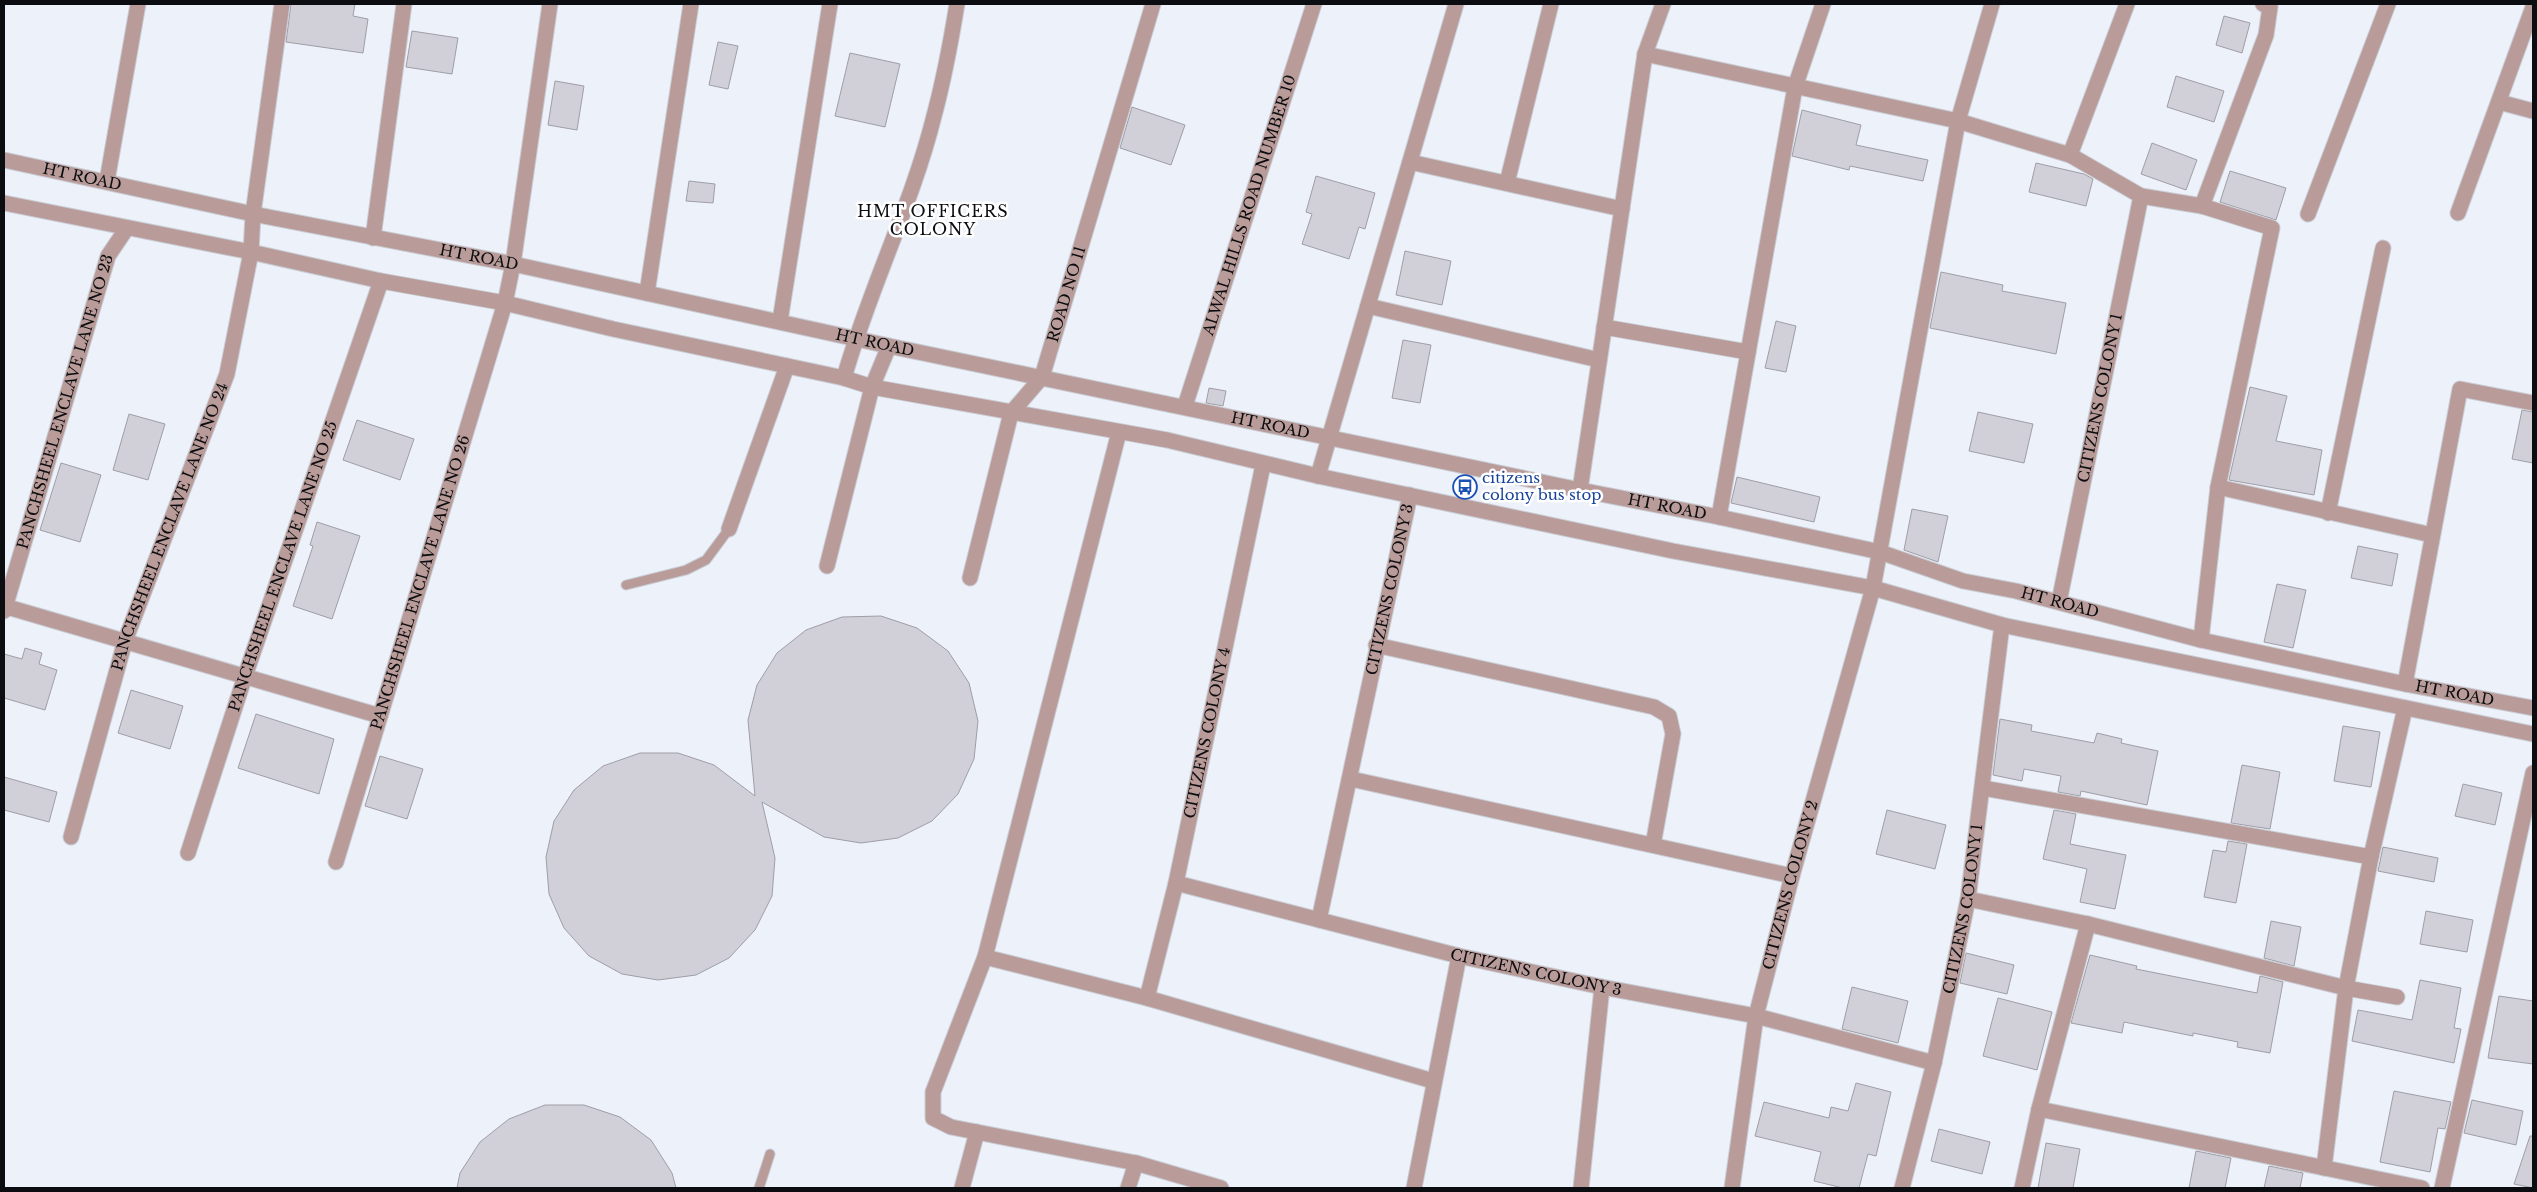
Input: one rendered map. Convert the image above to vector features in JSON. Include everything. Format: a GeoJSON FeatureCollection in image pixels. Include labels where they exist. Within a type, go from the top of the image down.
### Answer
{"type":"FeatureCollection","features":[{"type":"Feature","properties":{"kind":"street"},"geometry":{"type":"LineString","coordinates":[[107,182],[138,4]]}},
{"type":"Feature","properties":{"kind":"street","name":"PANCHSHEEL ENCLAVE LANE NO 24"},"geometry":{"type":"LineString","coordinates":[[71,837],[125,641],[227,374],[251,252],[253,214],[282,4]]}},
{"type":"Feature","properties":{"kind":"street"},"geometry":{"type":"LineString","coordinates":[[373,238],[404,4]]}},
{"type":"Feature","properties":{"kind":"street","name":"PANCHSHEEL ENCLAVE LANE NO 26"},"geometry":{"type":"LineString","coordinates":[[336,862],[505,303],[513,264],[550,4]]}},
{"type":"Feature","properties":{"kind":"street"},"geometry":{"type":"LineString","coordinates":[[647,293],[691,4]]}},
{"type":"Feature","properties":{"kind":"street"},"geometry":{"type":"LineString","coordinates":[[780,321],[830,4]]}},
{"type":"Feature","properties":{"kind":"street"},"geometry":{"type":"LineString","coordinates":[[844,378],[855,338],[903,211],[934,116],[956,4]]}},
{"type":"Feature","properties":{"kind":"street","name":"ROAD NO 11"},"geometry":{"type":"LineString","coordinates":[[970,578],[1011,412],[1042,377],[1153,4]]}},
{"type":"Feature","properties":{"kind":"street","name":"ALWAL HILLS ROAD NUMBER 10"},"geometry":{"type":"LineString","coordinates":[[1184,406],[1314,4]]}},
{"type":"Feature","properties":{"kind":"street"},"geometry":{"type":"LineString","coordinates":[[1318,476],[1456,4]]}},
{"type":"Feature","properties":{"kind":"street"},"geometry":{"type":"LineString","coordinates":[[1507,183],[1551,4]]}},
{"type":"Feature","properties":{"kind":"street"},"geometry":{"type":"LineString","coordinates":[[1580,490],[1645,54],[1663,4]]}},
{"type":"Feature","properties":{"kind":"street"},"geometry":{"type":"LineString","coordinates":[[1719,517],[1795,87],[1823,4]]}},
{"type":"Feature","properties":{"kind":"street","name":"CITIZENS COLONY 2"},"geometry":{"type":"LineString","coordinates":[[1732,1188],[1756,1016],[1792,876],[1873,588],[1958,120],[1992,4]]}},
{"type":"Feature","properties":{"kind":"street"},"geometry":{"type":"LineString","coordinates":[[2070,155],[2127,4]]}},
{"type":"Feature","properties":{"kind":"street"},"geometry":{"type":"LineString","coordinates":[[2202,206],[2266,35],[2270,7],[2263,4]]}},
{"type":"Feature","properties":{"kind":"street"},"geometry":{"type":"LineString","coordinates":[[2308,214],[2388,4]]}},
{"type":"Feature","properties":{"kind":"street"},"geometry":{"type":"LineString","coordinates":[[2458,213],[2533,6]]}},
{"type":"Feature","properties":{"kind":"street"},"geometry":{"type":"LineString","coordinates":[[1645,54],[1958,120],[2070,155],[2141,196],[2202,206],[2272,228],[2218,487],[2201,640]]}},
{"type":"Feature","properties":{"kind":"street"},"geometry":{"type":"LineString","coordinates":[[2499,102],[2533,111]]}},
{"type":"Feature","properties":{"kind":"street","name":"HT ROAD"},"geometry":{"type":"LineString","coordinates":[[4,160],[253,214],[513,264],[889,346],[1580,490],[1719,517],[1880,552],[1963,581],[2016,591],[2201,640],[2405,684],[2533,708]]}},
{"type":"Feature","properties":{"kind":"street"},"geometry":{"type":"LineString","coordinates":[[1410,162],[1622,208]]}},
{"type":"Feature","properties":{"kind":"street","name":"CITIZENS COLONY 1"},"geometry":{"type":"LineString","coordinates":[[2059,602],[2141,196]]}},
{"type":"Feature","properties":{"kind":"street","name":"HT ROAD"},"geometry":{"type":"LineString","coordinates":[[5,207],[127,228],[251,252],[381,281],[505,303],[613,329],[844,378],[872,387],[1167,440],[1263,465],[1673,550],[1873,588],[2002,625],[2533,734]]}},
{"type":"Feature","properties":{"kind":"street","name":"PANCHSHEEL ENCLAVE LANE NO 23"},"geometry":{"type":"LineString","coordinates":[[4,608],[108,256],[127,228]]}},
{"type":"Feature","properties":{"kind":"street"},"geometry":{"type":"LineString","coordinates":[[2328,513],[2383,248]]}},
{"type":"Feature","properties":{"kind":"street","name":"PANCHSHEEL ENCLAVE LANE NO 25"},"geometry":{"type":"LineString","coordinates":[[188,853],[245,676],[381,281]]}},
{"type":"Feature","properties":{"kind":"street"},"geometry":{"type":"LineString","coordinates":[[1368,306],[1599,360]]}},
{"type":"Feature","properties":{"kind":"street"},"geometry":{"type":"LineString","coordinates":[[1604,327],[1748,352]]}},
{"type":"Feature","properties":{"kind":"street"},"geometry":{"type":"LineString","coordinates":[[827,566],[872,387],[889,346]]}},
{"type":"Feature","properties":{"kind":"street"},"geometry":{"type":"LineString","coordinates":[[729,529],[787,366]]}},
{"type":"Feature","properties":{"kind":"street"},"geometry":{"type":"LineString","coordinates":[[2405,684],[2460,389],[2533,403]]}},
{"type":"Feature","properties":{"kind":"street"},"geometry":{"type":"LineString","coordinates":[[1119,432],[985,957],[933,1092],[933,1118],[951,1127],[1136,1163],[1221,1188]]}},
{"type":"Feature","properties":{"kind":"street","name":"CITIZENS COLONY 4"},"geometry":{"type":"LineString","coordinates":[[1147,998],[1176,883],[1263,465]]}},
{"type":"Feature","properties":{"kind":"street"},"geometry":{"type":"LineString","coordinates":[[2218,487],[2432,535]]}},
{"type":"Feature","properties":{"kind":"street","name":"CITIZENS COLONY 3"},"geometry":{"type":"LineString","coordinates":[[1319,920],[1350,779],[1376,646],[1410,495]]}},
{"type":"Feature","properties":{"kind":"street"},"geometry":{"type":"LineString","coordinates":[[4,608],[125,641],[380,716]]}},
{"type":"Feature","properties":{"kind":"street","name":"CITIZENS COLONY 1"},"geometry":{"type":"LineString","coordinates":[[1902,1188],[1934,1063],[1968,899],[2002,625]]}},
{"type":"Feature","properties":{"kind":"street"},"geometry":{"type":"LineString","coordinates":[[1376,646],[1654,707],[1669,716],[1674,734],[1654,846]]}},
{"type":"Feature","properties":{"kind":"street"},"geometry":{"type":"LineString","coordinates":[[2324,1168],[2346,988],[2371,857],[2405,708]]}},
{"type":"Feature","properties":{"kind":"street"},"geometry":{"type":"LineString","coordinates":[[2442,1188],[2533,773]]}},
{"type":"Feature","properties":{"kind":"street"},"geometry":{"type":"LineString","coordinates":[[1350,779],[1792,876]]}},
{"type":"Feature","properties":{"kind":"street"},"geometry":{"type":"LineString","coordinates":[[1983,788],[2371,857]]}},
{"type":"Feature","properties":{"kind":"street","name":"CITIZENS COLONY 3"},"geometry":{"type":"LineString","coordinates":[[1176,883],[1459,956],[1602,987],[1756,1016],[1934,1063]]}},
{"type":"Feature","properties":{"kind":"street"},"geometry":{"type":"LineString","coordinates":[[1968,899],[2088,924],[2346,988],[2397,997]]}},
{"type":"Feature","properties":{"kind":"street"},"geometry":{"type":"LineString","coordinates":[[2022,1188],[2040,1109],[2088,924]]}},
{"type":"Feature","properties":{"kind":"street"},"geometry":{"type":"LineString","coordinates":[[1414,1188],[1433,1081],[1459,956]]}},
{"type":"Feature","properties":{"kind":"street"},"geometry":{"type":"LineString","coordinates":[[985,957],[1147,998],[1433,1081]]}},
{"type":"Feature","properties":{"kind":"street"},"geometry":{"type":"LineString","coordinates":[[1581,1188],[1602,987]]}},
{"type":"Feature","properties":{"kind":"street"},"geometry":{"type":"LineString","coordinates":[[2040,1109],[2422,1188]]}},
{"type":"Feature","properties":{"kind":"street"},"geometry":{"type":"LineString","coordinates":[[962,1188],[977,1132]]}},
{"type":"Feature","properties":{"kind":"street"},"geometry":{"type":"LineString","coordinates":[[1128,1188],[1136,1163]]}},
{"type":"Feature","properties":{"kind":"lane"},"geometry":{"type":"LineString","coordinates":[[626,585],[686,570],[706,560],[729,529]]}},
{"type":"Feature","properties":{"kind":"lane"},"geometry":{"type":"LineString","coordinates":[[758,1188],[770,1154]]}},
{"type":"Feature","properties":{"kind":"building"},"geometry":{"type":"Polygon","coordinates":[[[291,4],[355,4],[353,16],[368,19],[363,53],[286,42],[291,4]]]}},
{"type":"Feature","properties":{"kind":"building"},"geometry":{"type":"Polygon","coordinates":[[[2224,16],[2250,23],[2242,53],[2216,45],[2224,16]]]}},
{"type":"Feature","properties":{"kind":"building"},"geometry":{"type":"Polygon","coordinates":[[[412,31],[458,38],[452,74],[406,67],[412,31]]]}},
{"type":"Feature","properties":{"kind":"building"},"geometry":{"type":"Polygon","coordinates":[[[718,42],[738,46],[728,89],[709,85],[718,42]]]}},
{"type":"Feature","properties":{"kind":"building"},"geometry":{"type":"Polygon","coordinates":[[[850,53],[900,64],[885,127],[835,116],[850,53]]]}},
{"type":"Feature","properties":{"kind":"building"},"geometry":{"type":"Polygon","coordinates":[[[2176,76],[2224,91],[2214,122],[2167,107],[2176,76]]]}},
{"type":"Feature","properties":{"kind":"building"},"geometry":{"type":"Polygon","coordinates":[[[555,81],[584,86],[577,130],[548,125],[555,81]]]}},
{"type":"Feature","properties":{"kind":"building"},"geometry":{"type":"Polygon","coordinates":[[[1132,107],[1185,125],[1171,165],[1120,148],[1132,107]]]}},
{"type":"Feature","properties":{"kind":"building"},"geometry":{"type":"Polygon","coordinates":[[[1802,110],[1861,125],[1856,145],[1928,160],[1923,181],[1850,166],[1849,170],[1792,156],[1802,110]]]}},
{"type":"Feature","properties":{"kind":"building"},"geometry":{"type":"Polygon","coordinates":[[[2152,143],[2197,160],[2186,190],[2141,174],[2152,143]]]}},
{"type":"Feature","properties":{"kind":"building"},"geometry":{"type":"Polygon","coordinates":[[[2036,163],[2084,174],[2093,179],[2086,206],[2029,192],[2036,163]]]}},
{"type":"Feature","properties":{"kind":"building"},"geometry":{"type":"Polygon","coordinates":[[[2230,171],[2286,188],[2276,220],[2220,202],[2230,171]]]}},
{"type":"Feature","properties":{"kind":"building"},"geometry":{"type":"Polygon","coordinates":[[[1316,176],[1375,193],[1365,229],[1359,227],[1349,259],[1302,244],[1312,214],[1306,212],[1316,176]]]}},
{"type":"Feature","properties":{"kind":"building"},"geometry":{"type":"Polygon","coordinates":[[[689,181],[715,184],[713,203],[686,201],[689,181]]]}},
{"type":"Feature","properties":{"kind":"building"},"geometry":{"type":"Polygon","coordinates":[[[1405,251],[1451,261],[1442,305],[1396,295],[1405,251]]]}},
{"type":"Feature","properties":{"kind":"building"},"geometry":{"type":"Polygon","coordinates":[[[1941,272],[2003,285],[2002,291],[2066,303],[2056,354],[1930,328],[1941,272]]]}},
{"type":"Feature","properties":{"kind":"building"},"geometry":{"type":"Polygon","coordinates":[[[1776,321],[1796,326],[1786,372],[1765,368],[1776,321]]]}},
{"type":"Feature","properties":{"kind":"building"},"geometry":{"type":"Polygon","coordinates":[[[1403,340],[1431,345],[1420,403],[1392,398],[1403,340]]]}},
{"type":"Feature","properties":{"kind":"building"},"geometry":{"type":"Polygon","coordinates":[[[2250,387],[2287,396],[2276,441],[2322,450],[2314,495],[2229,480],[2250,387]]]}},
{"type":"Feature","properties":{"kind":"building"},"geometry":{"type":"Polygon","coordinates":[[[1209,388],[1226,391],[1223,406],[1206,403],[1209,388]]]}},
{"type":"Feature","properties":{"kind":"building"},"geometry":{"type":"Polygon","coordinates":[[[2522,410],[2533,412],[2533,463],[2512,459],[2522,410]]]}},
{"type":"Feature","properties":{"kind":"building"},"geometry":{"type":"Polygon","coordinates":[[[1978,412],[2033,424],[2024,463],[1969,451],[1978,412]]]}},
{"type":"Feature","properties":{"kind":"building"},"geometry":{"type":"Polygon","coordinates":[[[129,414],[165,424],[148,480],[113,470],[129,414]]]}},
{"type":"Feature","properties":{"kind":"building"},"geometry":{"type":"Polygon","coordinates":[[[357,420],[414,439],[400,480],[343,460],[357,420]]]}},
{"type":"Feature","properties":{"kind":"building"},"geometry":{"type":"Polygon","coordinates":[[[61,463],[101,475],[80,542],[40,530],[61,463]]]}},
{"type":"Feature","properties":{"kind":"building"},"geometry":{"type":"Polygon","coordinates":[[[1737,477],[1820,497],[1814,522],[1731,503],[1737,477]]]}},
{"type":"Feature","properties":{"kind":"building"},"geometry":{"type":"Polygon","coordinates":[[[1912,509],[1948,516],[1938,562],[1904,550],[1912,509]]]}},
{"type":"Feature","properties":{"kind":"building"},"geometry":{"type":"Polygon","coordinates":[[[317,522],[360,536],[332,619],[293,606],[313,546],[310,545],[317,522]]]}},
{"type":"Feature","properties":{"kind":"building"},"geometry":{"type":"Polygon","coordinates":[[[2358,546],[2398,554],[2392,586],[2351,578],[2358,546]]]}},
{"type":"Feature","properties":{"kind":"building"},"geometry":{"type":"Polygon","coordinates":[[[2277,584],[2306,590],[2293,648],[2264,642],[2277,584]]]}},
{"type":"Feature","properties":{"kind":"building"},"geometry":{"type":"Polygon","coordinates":[[[881,616],[917,628],[948,651],[969,683],[978,721],[974,759],[958,794],[932,821],[898,838],[861,843],[824,837],[762,802],[775,858],[772,896],[755,930],[729,958],[696,975],[658,980],[622,974],[589,956],[564,928],[549,894],[546,857],[554,821],[574,790],[603,766],[640,753],[678,753],[714,765],[755,796],[748,720],[757,685],[777,653],[806,630],[842,617],[881,616]]]}},
{"type":"Feature","properties":{"kind":"building"},"geometry":{"type":"Polygon","coordinates":[[[25,648],[42,653],[39,664],[57,670],[45,710],[4,698],[4,654],[22,659],[25,648]]]}},
{"type":"Feature","properties":{"kind":"building"},"geometry":{"type":"Polygon","coordinates":[[[131,690],[183,706],[170,749],[118,733],[131,690]]]}},
{"type":"Feature","properties":{"kind":"building"},"geometry":{"type":"Polygon","coordinates":[[[256,714],[334,739],[319,794],[238,768],[256,714]]]}},
{"type":"Feature","properties":{"kind":"building"},"geometry":{"type":"Polygon","coordinates":[[[2000,719],[2032,725],[2031,731],[2094,743],[2097,733],[2122,739],[2121,743],[2158,751],[2147,805],[2081,791],[2080,796],[2058,792],[2061,776],[2024,769],[2022,781],[1993,775],[2000,719]]]}},
{"type":"Feature","properties":{"kind":"building"},"geometry":{"type":"Polygon","coordinates":[[[2343,726],[2380,732],[2371,787],[2334,781],[2343,726]]]}},
{"type":"Feature","properties":{"kind":"building"},"geometry":{"type":"Polygon","coordinates":[[[380,756],[423,769],[407,819],[365,806],[380,756]]]}},
{"type":"Feature","properties":{"kind":"building"},"geometry":{"type":"Polygon","coordinates":[[[2242,765],[2280,772],[2270,829],[2231,823],[2242,765]]]}},
{"type":"Feature","properties":{"kind":"building"},"geometry":{"type":"Polygon","coordinates":[[[4,777],[57,792],[49,822],[4,810],[4,777]]]}},
{"type":"Feature","properties":{"kind":"building"},"geometry":{"type":"Polygon","coordinates":[[[2463,784],[2502,793],[2495,825],[2455,816],[2463,784]]]}},
{"type":"Feature","properties":{"kind":"building"},"geometry":{"type":"Polygon","coordinates":[[[1887,810],[1946,825],[1935,869],[1876,854],[1887,810]]]}},
{"type":"Feature","properties":{"kind":"building"},"geometry":{"type":"Polygon","coordinates":[[[2054,810],[2076,814],[2070,844],[2126,855],[2115,909],[2080,902],[2087,869],[2043,859],[2054,810]]]}},
{"type":"Feature","properties":{"kind":"building"},"geometry":{"type":"Polygon","coordinates":[[[2228,841],[2247,844],[2236,903],[2204,897],[2213,850],[2226,852],[2228,841]]]}},
{"type":"Feature","properties":{"kind":"building"},"geometry":{"type":"Polygon","coordinates":[[[2383,847],[2438,858],[2434,882],[2378,871],[2383,847]]]}},
{"type":"Feature","properties":{"kind":"building"},"geometry":{"type":"Polygon","coordinates":[[[2426,911],[2473,920],[2467,952],[2420,944],[2426,911]]]}},
{"type":"Feature","properties":{"kind":"building"},"geometry":{"type":"Polygon","coordinates":[[[2271,921],[2301,927],[2294,966],[2264,958],[2271,921]]]}},
{"type":"Feature","properties":{"kind":"building"},"geometry":{"type":"Polygon","coordinates":[[[1966,953],[2014,965],[2007,994],[1960,983],[1966,953]]]}},
{"type":"Feature","properties":{"kind":"building"},"geometry":{"type":"Polygon","coordinates":[[[2090,955],[2137,966],[2136,969],[2257,993],[2260,976],[2283,982],[2270,1053],[2237,1047],[2238,1042],[2193,1033],[2193,1036],[2124,1022],[2122,1033],[2071,1023],[2090,955]]]}},
{"type":"Feature","properties":{"kind":"building"},"geometry":{"type":"Polygon","coordinates":[[[2420,980],[2461,988],[2454,1028],[2461,1029],[2454,1063],[2352,1041],[2358,1010],[2412,1020],[2420,980]]]}},
{"type":"Feature","properties":{"kind":"building"},"geometry":{"type":"Polygon","coordinates":[[[1852,987],[1908,1001],[1898,1043],[1842,1029],[1852,987]]]}},
{"type":"Feature","properties":{"kind":"building"},"geometry":{"type":"Polygon","coordinates":[[[2499,996],[2533,1001],[2533,1064],[2488,1058],[2499,996]]]}},
{"type":"Feature","properties":{"kind":"building"},"geometry":{"type":"Polygon","coordinates":[[[1998,998],[2052,1012],[2037,1070],[1983,1056],[1998,998]]]}},
{"type":"Feature","properties":{"kind":"building"},"geometry":{"type":"Polygon","coordinates":[[[1856,1083],[1891,1092],[1876,1156],[1868,1154],[1859,1188],[1843,1188],[1814,1181],[1821,1152],[1755,1136],[1764,1102],[1829,1118],[1831,1107],[1848,1111],[1856,1083]]]}},
{"type":"Feature","properties":{"kind":"building"},"geometry":{"type":"Polygon","coordinates":[[[2394,1091],[2451,1102],[2445,1129],[2438,1128],[2430,1172],[2380,1162],[2394,1091]]]}},
{"type":"Feature","properties":{"kind":"building"},"geometry":{"type":"Polygon","coordinates":[[[2472,1100],[2523,1111],[2516,1145],[2464,1133],[2472,1100]]]}},
{"type":"Feature","properties":{"kind":"building"},"geometry":{"type":"Polygon","coordinates":[[[545,1105],[584,1105],[620,1117],[651,1140],[672,1173],[676,1188],[457,1188],[460,1173],[480,1142],[509,1119],[545,1105]]]}},
{"type":"Feature","properties":{"kind":"building"},"geometry":{"type":"Polygon","coordinates":[[[1939,1129],[1990,1142],[1982,1174],[1931,1161],[1939,1129]]]}},
{"type":"Feature","properties":{"kind":"building"},"geometry":{"type":"Polygon","coordinates":[[[2530,1136],[2533,1136],[2533,1188],[2514,1184],[2530,1136]]]}},
{"type":"Feature","properties":{"kind":"building"},"geometry":{"type":"Polygon","coordinates":[[[2046,1143],[2080,1149],[2073,1188],[2038,1188],[2046,1143]]]}},
{"type":"Feature","properties":{"kind":"building"},"geometry":{"type":"Polygon","coordinates":[[[2196,1151],[2231,1158],[2225,1188],[2189,1188],[2196,1151]]]}},
{"type":"Feature","properties":{"kind":"building"},"geometry":{"type":"Polygon","coordinates":[[[2269,1166],[2303,1173],[2300,1188],[2264,1188],[2269,1166]]]}},
{"type":"Feature","properties":{"kind":"place","name":"citizens colony bus stop"},"geometry":{"type":"Point","coordinates":[1465,487]}},
{"type":"Feature","properties":{"kind":"district","name":"HMT OFFICERS COLONY"},"geometry":{"type":"Point","coordinates":[933,220]}}]}
